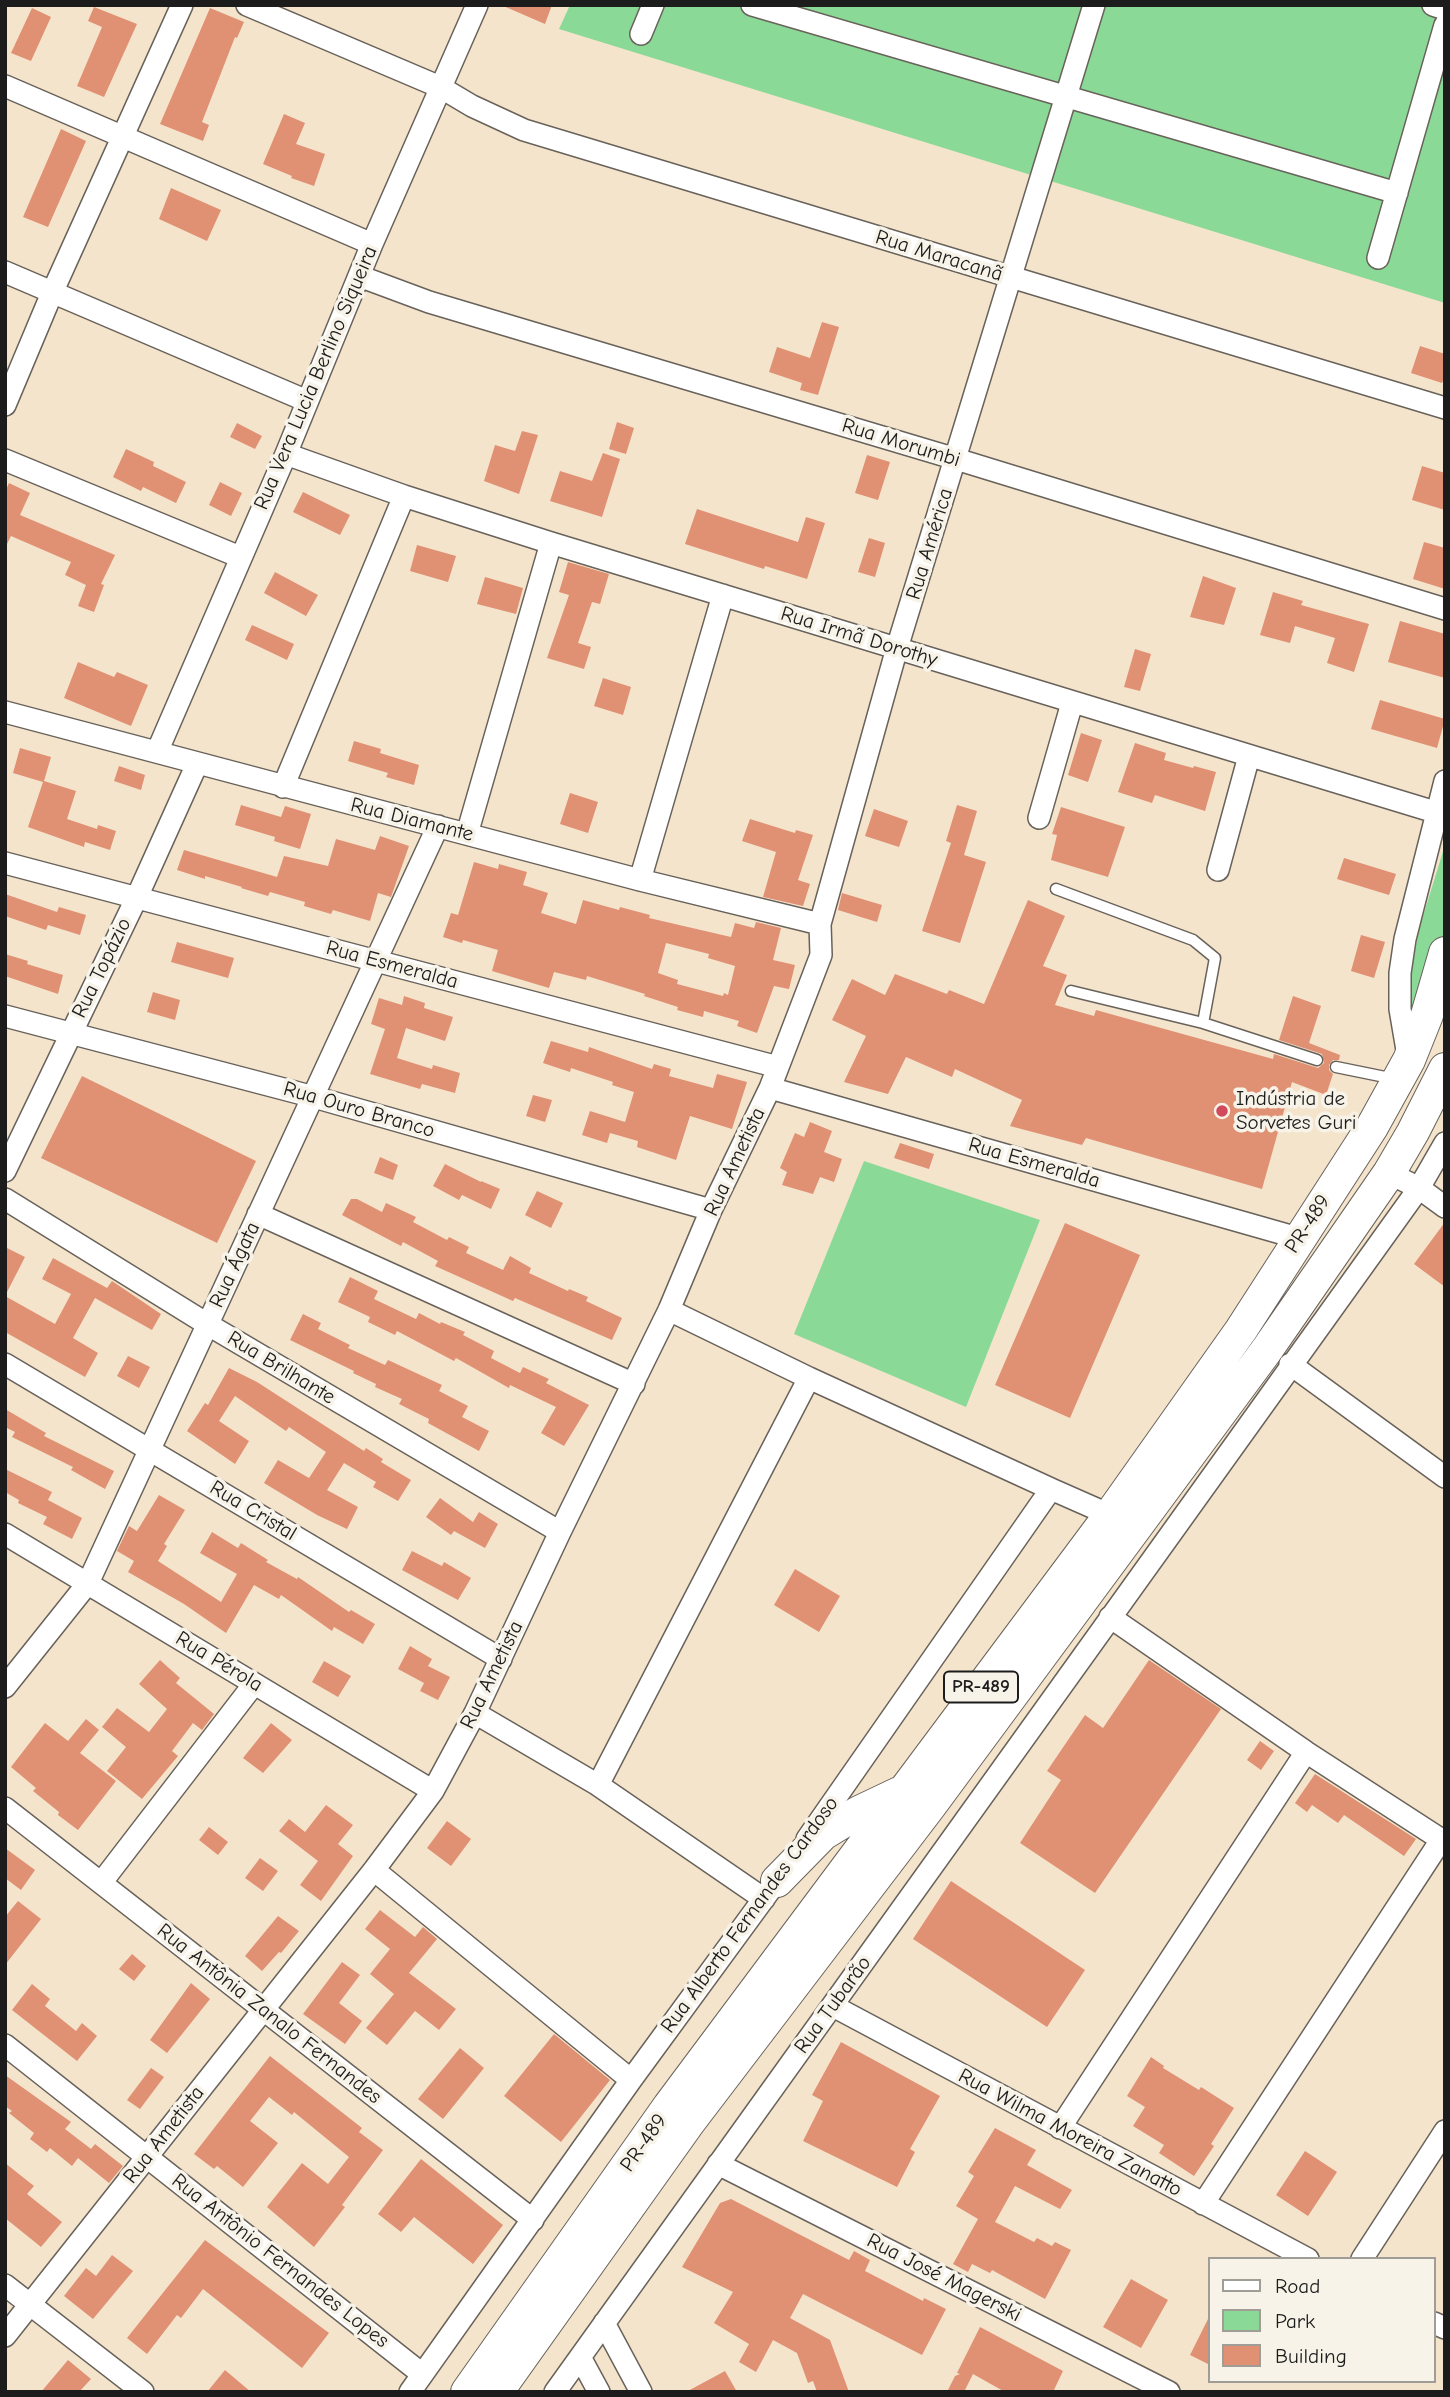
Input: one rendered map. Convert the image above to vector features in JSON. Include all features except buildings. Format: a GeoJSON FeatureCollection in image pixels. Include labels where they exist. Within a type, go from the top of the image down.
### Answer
{"type":"FeatureCollection","features":[{"type":"Feature","properties":{"kind":"main road","name":"PR-489"},"geometry":{"type":"LineString","coordinates":[[467,2392],[669,2106],[1110,1515],[1241,1329],[1372,1127],[1404,1070],[1427,1015],[1445,953]]}},
{"type":"Feature","properties":{"kind":"main road","name":"PR-489"},"geometry":{"type":"LineString","coordinates":[[497,2392],[690,2121],[930,1806],[1266,1351],[1388,1173],[1413,1132],[1445,1069]]}},
{"type":"Feature","properties":{"kind":"main road"},"geometry":{"type":"LineString","coordinates":[[1372,1127],[1378,1160],[1388,1173]]}},
{"type":"Feature","properties":{"kind":"main road"},"geometry":{"type":"LineString","coordinates":[[771,1890],[823,1833],[904,1791]]}},
{"type":"Feature","properties":{"kind":"street"},"geometry":{"type":"LineString","coordinates":[[5,405],[52,293],[182,5]]}},
{"type":"Feature","properties":{"kind":"street","name":"Rua Maracanã"},"geometry":{"type":"LineString","coordinates":[[247,5],[440,87],[472,106],[524,130],[1445,408]]}},
{"type":"Feature","properties":{"kind":"street","name":"Rua Vera Lucia Berlino Siqueira"},"geometry":{"type":"LineString","coordinates":[[157,752],[286,454],[372,244],[477,5]]}},
{"type":"Feature","properties":{"kind":"street"},"geometry":{"type":"LineString","coordinates":[[640,34],[653,5]]}},
{"type":"Feature","properties":{"kind":"street"},"geometry":{"type":"LineString","coordinates":[[752,5],[1397,193]]}},
{"type":"Feature","properties":{"kind":"street","name":"Rua América"},"geometry":{"type":"LineString","coordinates":[[820,923],[897,648],[1094,5]]}},
{"type":"Feature","properties":{"kind":"street"},"geometry":{"type":"LineString","coordinates":[[1433,5],[1445,9]]}},
{"type":"Feature","properties":{"kind":"street"},"geometry":{"type":"LineString","coordinates":[[1378,258],[1445,25]]}},
{"type":"Feature","properties":{"kind":"street"},"geometry":{"type":"LineString","coordinates":[[5,86],[372,244]]}},
{"type":"Feature","properties":{"kind":"street"},"geometry":{"type":"LineString","coordinates":[[5,272],[307,401]]}},
{"type":"Feature","properties":{"kind":"street","name":"Rua Morumbi"},"geometry":{"type":"LineString","coordinates":[[359,276],[429,303],[956,459],[1445,609]]}},
{"type":"Feature","properties":{"kind":"street","name":"Rua Irmã Dorothy"},"geometry":{"type":"LineString","coordinates":[[286,454],[404,496],[551,542],[1435,812]]}},
{"type":"Feature","properties":{"kind":"street"},"geometry":{"type":"LineString","coordinates":[[5,460],[240,556]]}},
{"type":"Feature","properties":{"kind":"street"},"geometry":{"type":"LineString","coordinates":[[284,787],[404,496]]}},
{"type":"Feature","properties":{"kind":"street"},"geometry":{"type":"LineString","coordinates":[[467,834],[551,542]]}},
{"type":"Feature","properties":{"kind":"street"},"geometry":{"type":"LineString","coordinates":[[640,880],[723,595]]}},
{"type":"Feature","properties":{"kind":"street"},"geometry":{"type":"LineString","coordinates":[[1039,818],[1072,703]]}},
{"type":"Feature","properties":{"kind":"street","name":"Rua Diamante"},"geometry":{"type":"LineString","coordinates":[[5,712],[640,880],[820,923]]}},
{"type":"Feature","properties":{"kind":"street"},"geometry":{"type":"LineString","coordinates":[[1219,870],[1249,756]]}},
{"type":"Feature","properties":{"kind":"street","name":"Rua Topázio"},"geometry":{"type":"LineString","coordinates":[[5,1171],[137,897],[197,764]]}},
{"type":"Feature","properties":{"kind":"street"},"geometry":{"type":"LineString","coordinates":[[1404,1070],[1400,973],[1405,939],[1445,781]]}},
{"type":"Feature","properties":{"kind":"street","name":"Rua Ágata"},"geometry":{"type":"LineString","coordinates":[[5,1687],[88,1583],[438,826]]}},
{"type":"Feature","properties":{"kind":"street","name":"Rua Esmeralda"},"geometry":{"type":"LineString","coordinates":[[5,863],[778,1067]]}},
{"type":"Feature","properties":{"kind":"street","name":"Rua Ametista"},"geometry":{"type":"LineString","coordinates":[[5,2336],[374,1870],[433,1791],[475,1713],[560,1532],[634,1384],[711,1210],[770,1087],[821,955],[820,923]]}},
{"type":"Feature","properties":{"kind":"street","name":"Rua Ouro Branco"},"geometry":{"type":"LineString","coordinates":[[5,1016],[314,1097],[711,1210]]}},
{"type":"Feature","properties":{"kind":"street","name":"Rua Esmeralda"},"geometry":{"type":"LineString","coordinates":[[770,1087],[1298,1238]]}},
{"type":"Feature","properties":{"kind":"street","name":"Rua Tubarão"},"geometry":{"type":"LineString","coordinates":[[555,2392],[1290,1364],[1419,1188],[1445,1143]]}},
{"type":"Feature","properties":{"kind":"street"},"geometry":{"type":"LineString","coordinates":[[1388,1173],[1419,1188],[1445,1207]]}},
{"type":"Feature","properties":{"kind":"street","name":"Rua Brilhante"},"geometry":{"type":"LineString","coordinates":[[5,1199],[207,1324],[560,1532]]}},
{"type":"Feature","properties":{"kind":"street"},"geometry":{"type":"LineString","coordinates":[[258,1214],[634,1384]]}},
{"type":"Feature","properties":{"kind":"street"},"geometry":{"type":"LineString","coordinates":[[669,1310],[809,1378],[1110,1515]]}},
{"type":"Feature","properties":{"kind":"street","name":"Rua Cristal"},"geometry":{"type":"LineString","coordinates":[[5,1364],[501,1659]]}},
{"type":"Feature","properties":{"kind":"street"},"geometry":{"type":"LineString","coordinates":[[1290,1364],[1445,1477]]}},
{"type":"Feature","properties":{"kind":"street"},"geometry":{"type":"LineString","coordinates":[[598,1785],[809,1378]]}},
{"type":"Feature","properties":{"kind":"street","name":"Rua Alberto Fernandes Cardoso"},"geometry":{"type":"LineString","coordinates":[[410,2392],[631,2080],[771,1890],[1051,1489]]}},
{"type":"Feature","properties":{"kind":"street","name":"Rua Pérola"},"geometry":{"type":"LineString","coordinates":[[5,1534],[433,1791]]}},
{"type":"Feature","properties":{"kind":"street"},"geometry":{"type":"LineString","coordinates":[[1110,1616],[1306,1752],[1443,1841],[1203,2203]]}},
{"type":"Feature","properties":{"kind":"street"},"geometry":{"type":"LineString","coordinates":[[101,1883],[254,1684]]}},
{"type":"Feature","properties":{"kind":"street"},"geometry":{"type":"LineString","coordinates":[[475,1713],[771,1890]]}},
{"type":"Feature","properties":{"kind":"street"},"geometry":{"type":"LineString","coordinates":[[1060,2128],[1306,1752]]}},
{"type":"Feature","properties":{"kind":"street","name":"Rua Antônia Zanalo Fernandes"},"geometry":{"type":"LineString","coordinates":[[5,1808],[533,2220]]}},
{"type":"Feature","properties":{"kind":"street"},"geometry":{"type":"LineString","coordinates":[[374,1870],[631,2080]]}},
{"type":"Feature","properties":{"kind":"street","name":"Rua Wilma Moreira Zanatto"},"geometry":{"type":"LineString","coordinates":[[833,2006],[1304,2257]]}},
{"type":"Feature","properties":{"kind":"street","name":"Rua Antônio Fernandes Lopes"},"geometry":{"type":"LineString","coordinates":[[5,2045],[422,2374]]}},
{"type":"Feature","properties":{"kind":"street"},"geometry":{"type":"LineString","coordinates":[[1363,2257],[1445,2131]]}},
{"type":"Feature","properties":{"kind":"street","name":"Rua José Magerski"},"geometry":{"type":"LineString","coordinates":[[718,2164],[1170,2392]]}},
{"type":"Feature","properties":{"kind":"street"},"geometry":{"type":"LineString","coordinates":[[5,2286],[143,2392]]}},
{"type":"Feature","properties":{"kind":"street"},"geometry":{"type":"LineString","coordinates":[[604,2323],[641,2392]]}},
{"type":"Feature","properties":{"kind":"street"},"geometry":{"type":"LineString","coordinates":[[580,2357],[599,2392]]}},
{"type":"Feature","properties":{"kind":"lane"},"geometry":{"type":"LineString","coordinates":[[1056,889],[1193,940],[1215,958],[1203,1023]]}},
{"type":"Feature","properties":{"kind":"lane"},"geometry":{"type":"LineString","coordinates":[[1071,990],[1203,1023],[1317,1060]]}},
{"type":"Feature","properties":{"kind":"lane"},"geometry":{"type":"LineString","coordinates":[[1336,1067],[1404,1070]]}},
{"type":"Feature","properties":{"kind":"green space"},"geometry":{"type":"Polygon","coordinates":[[[570,5],[1445,5],[1445,303],[559,29],[570,5]]]}},
{"type":"Feature","properties":{"kind":"green space"},"geometry":{"type":"Polygon","coordinates":[[[1445,845],[1445,938],[1413,1036],[1405,1005],[1419,929],[1445,845]]]}},
{"type":"Feature","properties":{"kind":"green space"},"geometry":{"type":"Polygon","coordinates":[[[864,1161],[1040,1220],[966,1407],[794,1334],[864,1161]]]}},
{"type":"Feature","properties":{"kind":"place","name":"Indústria de Sorvetes Guri"},"geometry":{"type":"Point","coordinates":[1222,1111]}}]}
